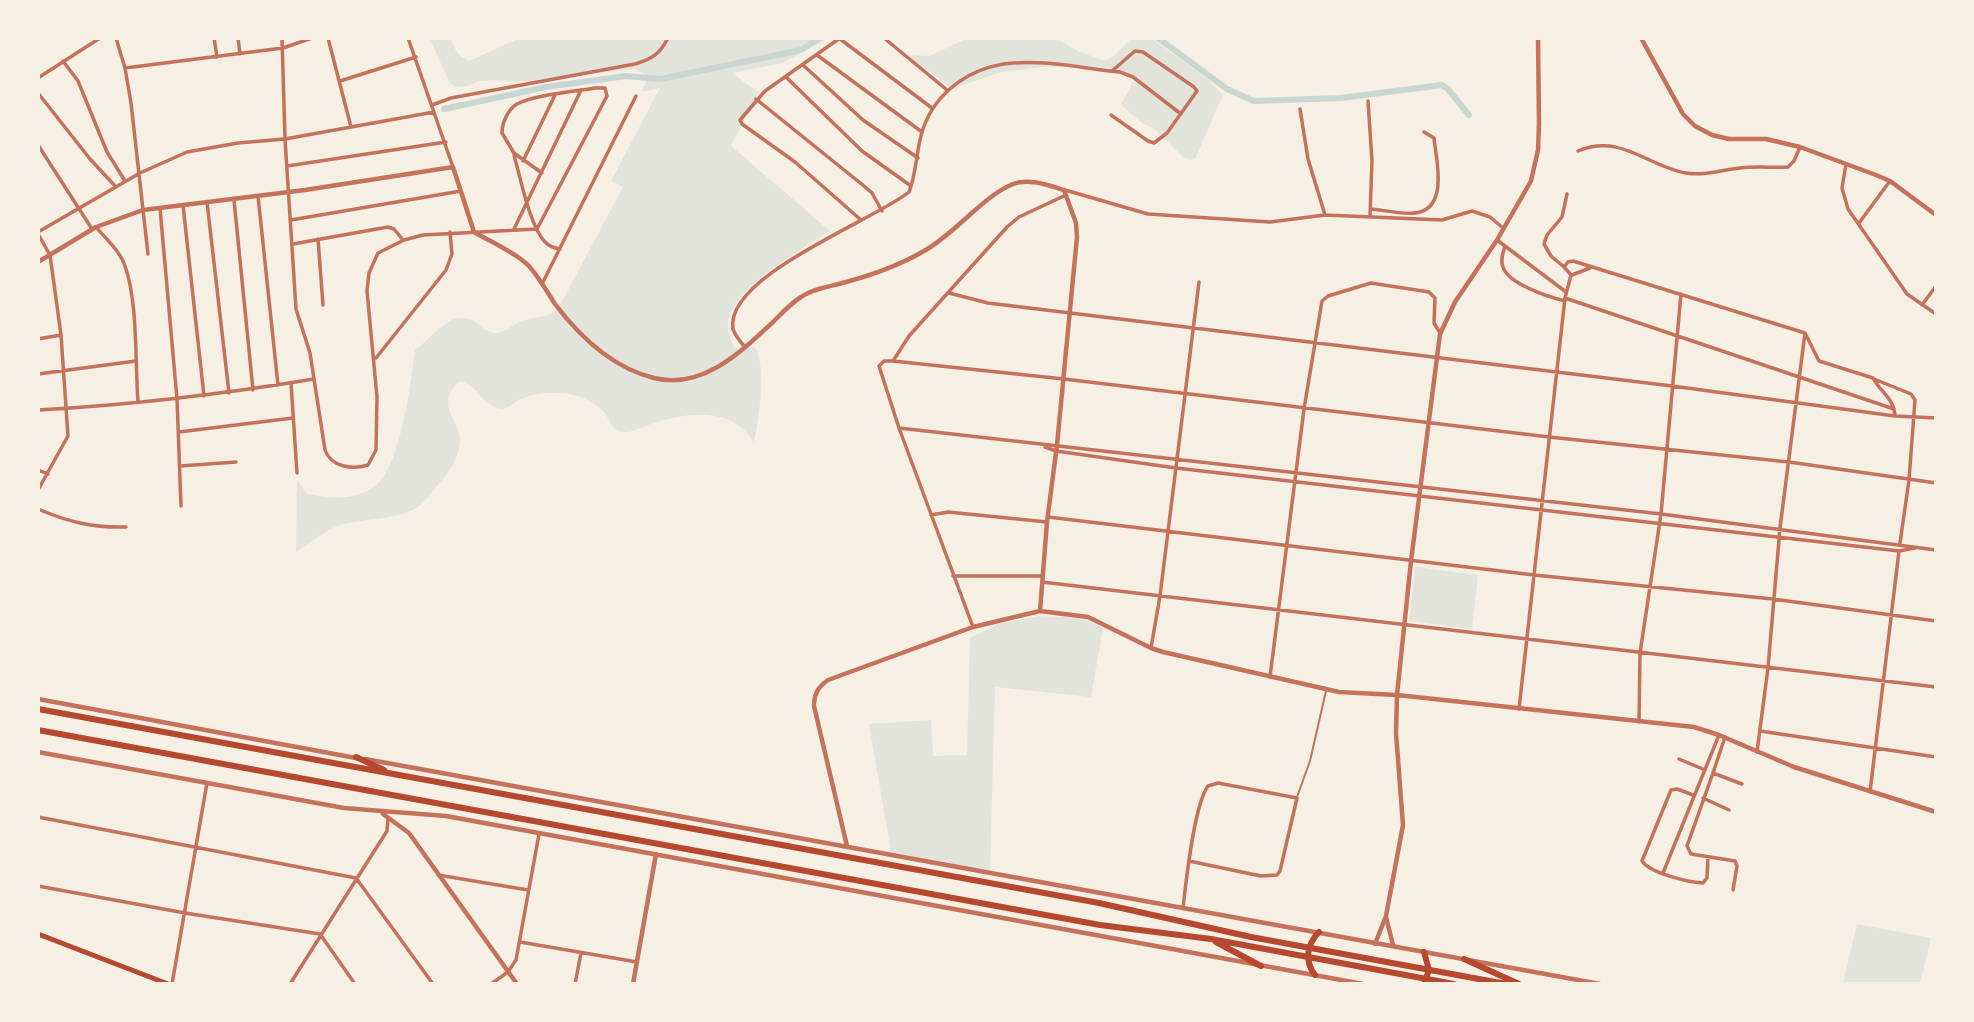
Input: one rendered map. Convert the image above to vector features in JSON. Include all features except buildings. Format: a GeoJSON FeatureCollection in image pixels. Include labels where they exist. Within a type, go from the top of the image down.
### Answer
{"type":"FeatureCollection","features":[{"type":"Feature","properties":{"kind":"main road"},"geometry":{"type":"LineString","coordinates":[[38,709],[1085,901],[1217,930],[1506,984]]}},
{"type":"Feature","properties":{"kind":"main road"},"geometry":{"type":"LineString","coordinates":[[38,730],[1100,925],[1211,939],[1425,981],[1454,984]]}},
{"type":"Feature","properties":{"kind":"main road"},"geometry":{"type":"LineString","coordinates":[[356,758],[395,775]]}},
{"type":"Feature","properties":{"kind":"main road"},"geometry":{"type":"LineString","coordinates":[[1315,975],[1310,969],[1307,956],[1309,947],[1319,932]]}},
{"type":"Feature","properties":{"kind":"main road"},"geometry":{"type":"LineString","coordinates":[[38,934],[170,984]]}},
{"type":"Feature","properties":{"kind":"main road"},"geometry":{"type":"LineString","coordinates":[[1211,939],[1261,965]]}},
{"type":"Feature","properties":{"kind":"main road"},"geometry":{"type":"LineString","coordinates":[[1424,952],[1429,970],[1425,981]]}},
{"type":"Feature","properties":{"kind":"main road"},"geometry":{"type":"LineString","coordinates":[[1464,959],[1519,984]]}},
{"type":"Feature","properties":{"kind":"street"},"geometry":{"type":"LineString","coordinates":[[38,78],[100,38]]}},
{"type":"Feature","properties":{"kind":"street"},"geometry":{"type":"LineString","coordinates":[[116,38],[125,68],[148,254]]}},
{"type":"Feature","properties":{"kind":"street"},"geometry":{"type":"LineString","coordinates":[[214,38],[217,58]]}},
{"type":"Feature","properties":{"kind":"street"},"geometry":{"type":"LineString","coordinates":[[238,38],[240,55]]}},
{"type":"Feature","properties":{"kind":"street"},"geometry":{"type":"LineString","coordinates":[[282,38],[285,139],[296,309],[310,353],[327,457],[337,465],[368,465],[376,450],[374,360],[367,291],[369,273],[378,253],[404,240],[423,235],[537,229]]}},
{"type":"Feature","properties":{"kind":"street"},"geometry":{"type":"LineString","coordinates":[[125,68],[240,55],[283,48],[312,38]]}},
{"type":"Feature","properties":{"kind":"street"},"geometry":{"type":"LineString","coordinates":[[328,38],[351,127]]}},
{"type":"Feature","properties":{"kind":"street"},"geometry":{"type":"LineString","coordinates":[[408,38],[446,142],[474,232],[522,260],[543,282],[576,331],[601,351],[631,371],[671,381],[696,377],[725,362],[802,296],[886,268],[926,250],[947,236],[987,200],[1019,182],[1035,182],[1148,214],[1270,222],[1325,215],[1442,219],[1477,211],[1503,228]]}},
{"type":"Feature","properties":{"kind":"street"},"geometry":{"type":"LineString","coordinates":[[432,105],[451,98],[635,64],[656,56],[662,51],[668,38]]}},
{"type":"Feature","properties":{"kind":"street"},"geometry":{"type":"LineString","coordinates":[[884,38],[947,90]]}},
{"type":"Feature","properties":{"kind":"street"},"geometry":{"type":"LineString","coordinates":[[1375,944],[1386,916],[1403,825],[1396,733],[1397,695],[1440,334],[1455,302],[1525,194],[1535,168],[1539,124],[1538,38]]}},
{"type":"Feature","properties":{"kind":"street"},"geometry":{"type":"LineString","coordinates":[[1641,38],[1683,114],[1695,126],[1712,135],[1729,139],[1766,139],[1800,147],[1890,181],[1936,215]]}},
{"type":"Feature","properties":{"kind":"street"},"geometry":{"type":"LineString","coordinates":[[862,220],[795,162],[741,124],[742,116],[757,99],[840,39],[932,108]]}},
{"type":"Feature","properties":{"kind":"street"},"geometry":{"type":"LineString","coordinates":[[1111,115],[1154,143],[1167,133],[1197,90],[1143,52],[1135,51],[1112,71]]}},
{"type":"Feature","properties":{"kind":"street"},"geometry":{"type":"LineString","coordinates":[[817,55],[922,132]]}},
{"type":"Feature","properties":{"kind":"street"},"geometry":{"type":"LineString","coordinates":[[340,81],[416,57]]}},
{"type":"Feature","properties":{"kind":"street"},"geometry":{"type":"LineString","coordinates":[[63,61],[78,81],[107,152],[125,181]]}},
{"type":"Feature","properties":{"kind":"street"},"geometry":{"type":"LineString","coordinates":[[745,347],[736,336],[733,323],[749,292],[779,265],[882,211],[909,192],[922,132],[932,108],[947,90],[967,77],[1013,62],[1112,71],[1133,77],[1181,114]]}},
{"type":"Feature","properties":{"kind":"street"},"geometry":{"type":"LineString","coordinates":[[803,65],[863,120],[918,158]]}},
{"type":"Feature","properties":{"kind":"street"},"geometry":{"type":"LineString","coordinates":[[786,77],[862,151],[911,186]]}},
{"type":"Feature","properties":{"kind":"street"},"geometry":{"type":"LineString","coordinates":[[514,229],[581,90]]}},
{"type":"Feature","properties":{"kind":"street"},"geometry":{"type":"LineString","coordinates":[[537,229],[607,96],[607,90],[581,90],[527,100],[514,106],[502,129],[503,137],[514,153],[541,173]]}},
{"type":"Feature","properties":{"kind":"street"},"geometry":{"type":"LineString","coordinates":[[38,93],[90,159],[116,187]]}},
{"type":"Feature","properties":{"kind":"street"},"geometry":{"type":"LineString","coordinates":[[523,161],[555,95]]}},
{"type":"Feature","properties":{"kind":"street"},"geometry":{"type":"LineString","coordinates":[[543,282],[636,96]]}},
{"type":"Feature","properties":{"kind":"street"},"geometry":{"type":"LineString","coordinates":[[757,99],[872,193],[882,211]]}},
{"type":"Feature","properties":{"kind":"street"},"geometry":{"type":"LineString","coordinates":[[1368,101],[1372,161],[1370,216]]}},
{"type":"Feature","properties":{"kind":"street"},"geometry":{"type":"LineString","coordinates":[[1300,108],[1308,159],[1325,215]]}},
{"type":"Feature","properties":{"kind":"street"},"geometry":{"type":"LineString","coordinates":[[38,490],[68,436],[65,371],[50,255],[38,233],[140,173],[172,158],[204,148],[285,139],[434,112]]}},
{"type":"Feature","properties":{"kind":"street"},"geometry":{"type":"LineString","coordinates":[[1371,209],[1418,213],[1426,209],[1436,197],[1438,188],[1434,138],[1424,132]]}},
{"type":"Feature","properties":{"kind":"street"},"geometry":{"type":"LineString","coordinates":[[287,166],[446,142]]}},
{"type":"Feature","properties":{"kind":"street"},"geometry":{"type":"LineString","coordinates":[[38,145],[79,208],[121,257],[125,266],[131,294],[138,402]]}},
{"type":"Feature","properties":{"kind":"street"},"geometry":{"type":"LineString","coordinates":[[1578,152],[1590,147],[1622,149],[1638,153],[1683,173],[1710,173],[1736,168],[1788,167],[1800,147]]}},
{"type":"Feature","properties":{"kind":"street"},"geometry":{"type":"LineString","coordinates":[[514,153],[537,229],[547,244],[560,250]]}},
{"type":"Feature","properties":{"kind":"street"},"geometry":{"type":"LineString","coordinates":[[1846,164],[1842,188],[1848,209],[1900,286],[1936,314]]}},
{"type":"Feature","properties":{"kind":"street"},"geometry":{"type":"LineString","coordinates":[[38,262],[94,228],[143,210],[234,200],[453,166]]}},
{"type":"Feature","properties":{"kind":"street"},"geometry":{"type":"LineString","coordinates":[[1859,223],[1890,181]]}},
{"type":"Feature","properties":{"kind":"street"},"geometry":{"type":"LineString","coordinates":[[291,220],[461,191]]}},
{"type":"Feature","properties":{"kind":"street"},"geometry":{"type":"LineString","coordinates":[[894,361],[909,337],[1007,227],[1065,192]]}},
{"type":"Feature","properties":{"kind":"street"},"geometry":{"type":"LineString","coordinates":[[1040,611],[1077,230],[1065,192]]}},
{"type":"Feature","properties":{"kind":"street"},"geometry":{"type":"LineString","coordinates":[[1567,194],[1562,217],[1547,235],[1544,244],[1551,256],[1571,275]]}},
{"type":"Feature","properties":{"kind":"street"},"geometry":{"type":"LineString","coordinates":[[258,196],[278,386]]}},
{"type":"Feature","properties":{"kind":"street"},"geometry":{"type":"LineString","coordinates":[[234,200],[253,390]]}},
{"type":"Feature","properties":{"kind":"street"},"geometry":{"type":"LineString","coordinates":[[207,202],[229,393]]}},
{"type":"Feature","properties":{"kind":"street"},"geometry":{"type":"LineString","coordinates":[[183,205],[204,396]]}},
{"type":"Feature","properties":{"kind":"street"},"geometry":{"type":"LineString","coordinates":[[160,208],[177,399],[181,506]]}},
{"type":"Feature","properties":{"kind":"street"},"geometry":{"type":"LineString","coordinates":[[293,244],[388,227],[394,229],[404,240]]}},
{"type":"Feature","properties":{"kind":"street"},"geometry":{"type":"LineString","coordinates":[[374,360],[446,270],[452,254],[450,233]]}},
{"type":"Feature","properties":{"kind":"street"},"geometry":{"type":"LineString","coordinates":[[318,239],[323,305]]}},
{"type":"Feature","properties":{"kind":"street"},"geometry":{"type":"LineString","coordinates":[[1497,240],[1565,297]]}},
{"type":"Feature","properties":{"kind":"street"},"geometry":{"type":"LineString","coordinates":[[1505,246],[1502,266],[1507,275],[1523,285],[1894,409]]}},
{"type":"Feature","properties":{"kind":"street"},"geometry":{"type":"LineString","coordinates":[[1564,267],[1573,261],[1805,333],[1819,361],[1873,378],[1911,394],[1915,401],[1915,416],[1909,480],[1870,792]]}},
{"type":"Feature","properties":{"kind":"street"},"geometry":{"type":"LineString","coordinates":[[1571,275],[1592,267]]}},
{"type":"Feature","properties":{"kind":"street"},"geometry":{"type":"LineString","coordinates":[[1519,709],[1565,297],[1571,275]]}},
{"type":"Feature","properties":{"kind":"street"},"geometry":{"type":"LineString","coordinates":[[1151,648],[1160,596],[1199,282]]}},
{"type":"Feature","properties":{"kind":"street"},"geometry":{"type":"LineString","coordinates":[[1270,677],[1304,409],[1320,307],[1325,298],[1371,283],[1431,293],[1435,298],[1434,323],[1440,334]]}},
{"type":"Feature","properties":{"kind":"street"},"geometry":{"type":"LineString","coordinates":[[1922,305],[1936,286]]}},
{"type":"Feature","properties":{"kind":"street"},"geometry":{"type":"LineString","coordinates":[[949,293],[988,303],[1672,386],[1895,416],[1936,418]]}},
{"type":"Feature","properties":{"kind":"street"},"geometry":{"type":"LineString","coordinates":[[1639,722],[1640,653],[1661,514],[1681,294]]}},
{"type":"Feature","properties":{"kind":"street"},"geometry":{"type":"LineString","coordinates":[[1757,752],[1768,668],[1780,528],[1805,333]]}},
{"type":"Feature","properties":{"kind":"street"},"geometry":{"type":"LineString","coordinates":[[38,339],[61,335]]}},
{"type":"Feature","properties":{"kind":"street"},"geometry":{"type":"LineString","coordinates":[[973,627],[878,371],[880,363],[894,361],[1064,379],[1304,409],[1789,462],[1936,482]]}},
{"type":"Feature","properties":{"kind":"street"},"geometry":{"type":"LineString","coordinates":[[38,374],[136,362]]}},
{"type":"Feature","properties":{"kind":"street"},"geometry":{"type":"LineString","coordinates":[[1873,378],[1892,401],[1895,416]]}},
{"type":"Feature","properties":{"kind":"street"},"geometry":{"type":"LineString","coordinates":[[38,410],[204,396],[314,379]]}},
{"type":"Feature","properties":{"kind":"street"},"geometry":{"type":"LineString","coordinates":[[291,383],[297,473]]}},
{"type":"Feature","properties":{"kind":"street"},"geometry":{"type":"LineString","coordinates":[[179,432],[293,418]]}},
{"type":"Feature","properties":{"kind":"street"},"geometry":{"type":"LineString","coordinates":[[899,428],[1661,514],[1936,550]]}},
{"type":"Feature","properties":{"kind":"street"},"geometry":{"type":"LineString","coordinates":[[1042,446],[1056,451],[1176,468],[1899,551],[1917,547]]}},
{"type":"Feature","properties":{"kind":"street"},"geometry":{"type":"LineString","coordinates":[[180,466],[236,461]]}},
{"type":"Feature","properties":{"kind":"street"},"geometry":{"type":"LineString","coordinates":[[38,470],[48,474]]}},
{"type":"Feature","properties":{"kind":"street"},"geometry":{"type":"LineString","coordinates":[[38,509],[76,523],[108,528],[126,527]]}},
{"type":"Feature","properties":{"kind":"street"},"geometry":{"type":"LineString","coordinates":[[930,515],[948,512],[1047,520],[1288,544],[1534,575],[1773,599],[1936,621]]}},
{"type":"Feature","properties":{"kind":"street"},"geometry":{"type":"LineString","coordinates":[[953,576],[1042,579],[1279,612],[1936,687]]}},
{"type":"Feature","properties":{"kind":"street"},"geometry":{"type":"LineString","coordinates":[[847,846],[816,715],[814,699],[817,691],[828,680],[973,627],[1040,611],[1088,617],[1151,648],[1327,690],[1694,727],[1794,767],[1936,812]]}},
{"type":"Feature","properties":{"kind":"street"},"geometry":{"type":"LineString","coordinates":[[38,699],[1600,984]]}},
{"type":"Feature","properties":{"kind":"street"},"geometry":{"type":"LineString","coordinates":[[1760,731],[1936,757]]}},
{"type":"Feature","properties":{"kind":"street"},"geometry":{"type":"LineString","coordinates":[[1663,873],[1693,795],[1722,736]]}},
{"type":"Feature","properties":{"kind":"street"},"geometry":{"type":"LineString","coordinates":[[1722,736],[1713,773],[1687,846],[1691,854],[1726,858],[1736,862],[1733,890]]}},
{"type":"Feature","properties":{"kind":"street"},"geometry":{"type":"LineString","coordinates":[[38,752],[379,813],[446,816],[1363,984]]}},
{"type":"Feature","properties":{"kind":"street"},"geometry":{"type":"LineString","coordinates":[[1679,759],[1705,770]]}},
{"type":"Feature","properties":{"kind":"street"},"geometry":{"type":"LineString","coordinates":[[1713,773],[1742,785]]}},
{"type":"Feature","properties":{"kind":"street"},"geometry":{"type":"LineString","coordinates":[[170,984],[208,783]]}},
{"type":"Feature","properties":{"kind":"street"},"geometry":{"type":"LineString","coordinates":[[1183,908],[1189,861],[1202,796],[1208,786],[1218,783],[1297,798],[1280,871],[1276,875],[1261,876],[1189,861]]}},
{"type":"Feature","properties":{"kind":"street"},"geometry":{"type":"LineString","coordinates":[[1693,795],[1673,788],[1663,806],[1642,861],[1645,866],[1663,873],[1703,883],[1707,878],[1708,857]]}},
{"type":"Feature","properties":{"kind":"street"},"geometry":{"type":"LineString","coordinates":[[1703,798],[1730,810]]}},
{"type":"Feature","properties":{"kind":"street"},"geometry":{"type":"LineString","coordinates":[[1929,810],[1936,804]]}},
{"type":"Feature","properties":{"kind":"street"},"geometry":{"type":"LineString","coordinates":[[379,813],[388,816],[409,832],[517,984]]}},
{"type":"Feature","properties":{"kind":"street"},"geometry":{"type":"LineString","coordinates":[[387,831],[388,816]]}},
{"type":"Feature","properties":{"kind":"street"},"geometry":{"type":"LineString","coordinates":[[38,817],[356,878],[433,984]]}},
{"type":"Feature","properties":{"kind":"street"},"geometry":{"type":"LineString","coordinates":[[290,984],[387,831],[401,826]]}},
{"type":"Feature","properties":{"kind":"street"},"geometry":{"type":"LineString","coordinates":[[491,984],[514,964],[539,834]]}},
{"type":"Feature","properties":{"kind":"street"},"geometry":{"type":"LineString","coordinates":[[633,984],[656,854]]}},
{"type":"Feature","properties":{"kind":"street"},"geometry":{"type":"LineString","coordinates":[[438,874],[528,890]]}},
{"type":"Feature","properties":{"kind":"street"},"geometry":{"type":"LineString","coordinates":[[38,886],[185,914],[320,934],[355,984]]}},
{"type":"Feature","properties":{"kind":"street"},"geometry":{"type":"LineString","coordinates":[[1386,916],[1388,932],[1394,946]]}},
{"type":"Feature","properties":{"kind":"street"},"geometry":{"type":"LineString","coordinates":[[520,942],[637,962]]}},
{"type":"Feature","properties":{"kind":"street"},"geometry":{"type":"LineString","coordinates":[[575,984],[581,953]]}},
{"type":"Feature","properties":{"kind":"lane"},"geometry":{"type":"LineString","coordinates":[[1297,798],[1310,761],[1327,690]]}},
{"type":"Feature","properties":{"kind":"shaded area"},"geometry":{"type":"Polygon","coordinates":[[[1055,38],[1080,52],[1105,61],[1131,39],[1152,39],[1206,78],[1223,95],[1195,159],[1183,157],[1155,129],[1142,123],[1121,105],[1136,76],[1100,67],[1045,67],[1001,72],[955,90],[905,55],[929,56],[966,39],[1055,38]]]}},
{"type":"Feature","properties":{"kind":"shaded area"},"geometry":{"type":"Polygon","coordinates":[[[430,39],[450,39],[458,54],[469,61],[518,39],[826,39],[782,63],[732,73],[758,92],[731,146],[830,231],[754,283],[732,310],[728,326],[735,349],[755,347],[761,368],[761,394],[754,442],[744,430],[732,422],[706,415],[676,417],[622,432],[614,427],[596,405],[565,393],[533,395],[501,409],[487,403],[471,386],[459,381],[448,400],[458,430],[459,449],[450,469],[426,499],[412,511],[403,514],[335,527],[296,552],[297,480],[307,494],[343,497],[368,490],[385,475],[403,422],[415,350],[441,327],[459,318],[473,320],[484,329],[498,333],[558,309],[623,187],[611,181],[660,88],[642,92],[648,76],[635,69],[517,82],[479,81],[468,86],[455,87],[449,82],[430,39]]]}},
{"type":"Feature","properties":{"kind":"shaded area"},"geometry":{"type":"Polygon","coordinates":[[[1415,567],[1478,575],[1472,629],[1409,621],[1415,567]]]}},
{"type":"Feature","properties":{"kind":"shaded area"},"geometry":{"type":"Polygon","coordinates":[[[1039,616],[1080,618],[1103,628],[1091,697],[995,687],[990,871],[891,852],[869,724],[931,720],[933,756],[967,755],[970,638],[998,624],[1039,616]]]}},
{"type":"Feature","properties":{"kind":"shaded area"},"geometry":{"type":"Polygon","coordinates":[[[1857,924],[1931,938],[1920,983],[1843,983],[1857,924]]]}},
{"type":"Feature","properties":{"kind":"waterway"},"geometry":{"type":"LineString","coordinates":[[444,109],[546,87],[625,76],[661,79],[801,50],[820,38]]}},
{"type":"Feature","properties":{"kind":"waterway"},"geometry":{"type":"LineString","coordinates":[[1158,38],[1227,89],[1254,101],[1341,98],[1442,85],[1469,115]]}}]}
